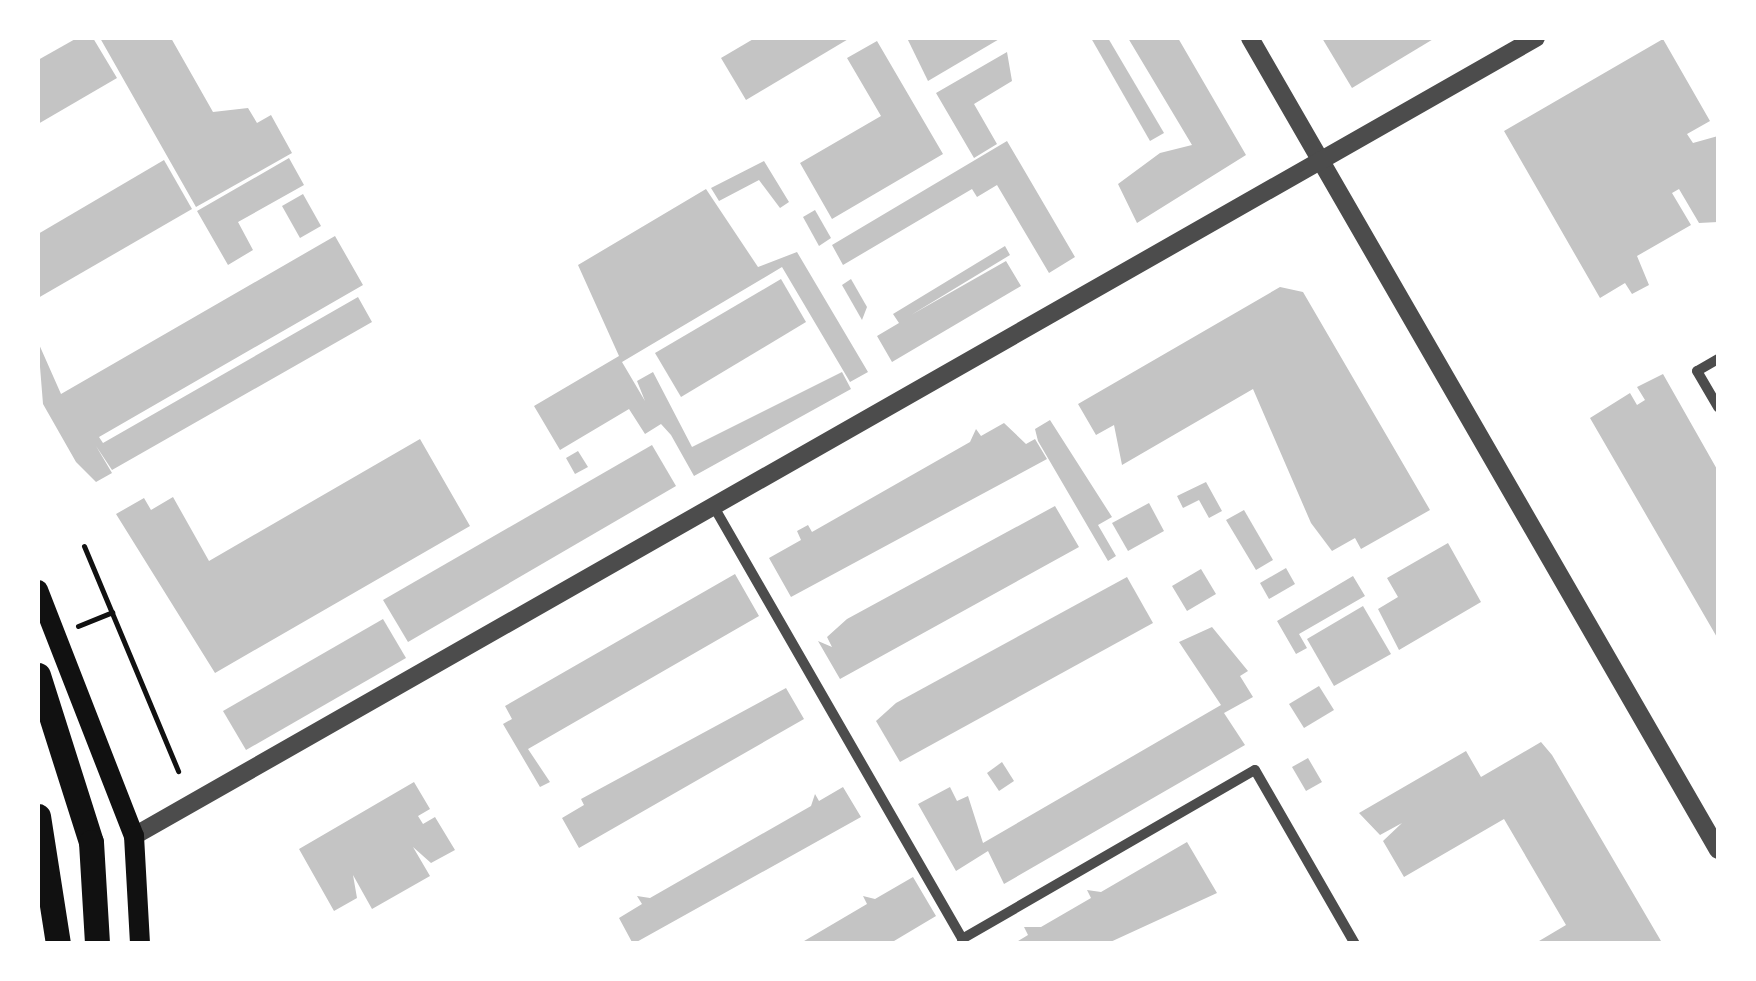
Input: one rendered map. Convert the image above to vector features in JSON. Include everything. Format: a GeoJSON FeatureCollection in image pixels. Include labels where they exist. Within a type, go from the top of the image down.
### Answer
{"type":"FeatureCollection","features":[{"type":"Feature","properties":{"kind":"highway"},"geometry":{"type":"LineString","coordinates":[[38,675],[91,842],[98,944]]}},
{"type":"Feature","properties":{"kind":"highway"},"geometry":{"type":"LineString","coordinates":[[38,816],[58,944]]}},
{"type":"Feature","properties":{"kind":"main road"},"geometry":{"type":"LineString","coordinates":[[38,590],[134,836],[140,944]]}},
{"type":"Feature","properties":{"kind":"street"},"geometry":{"type":"LineString","coordinates":[[1250,38],[1718,849]]}},
{"type":"Feature","properties":{"kind":"street"},"geometry":{"type":"LineString","coordinates":[[134,836],[1536,38]]}},
{"type":"Feature","properties":{"kind":"street"},"geometry":{"type":"LineString","coordinates":[[1718,359],[1697,371],[1718,407]]}},
{"type":"Feature","properties":{"kind":"street"},"geometry":{"type":"LineString","coordinates":[[714,507],[962,939],[1255,770],[1355,944]]}},
{"type":"Feature","properties":{"kind":"path"},"geometry":{"type":"LineString","coordinates":[[84,546],[178,771]]}},
{"type":"Feature","properties":{"kind":"building"},"geometry":{"type":"Polygon","coordinates":[[[77,38],[93,38],[117,78],[38,124],[38,60],[77,38]]]}},
{"type":"Feature","properties":{"kind":"building"},"geometry":{"type":"Polygon","coordinates":[[[100,38],[171,38],[213,112],[248,108],[257,123],[271,115],[292,153],[196,207],[100,38]]]}},
{"type":"Feature","properties":{"kind":"building"},"geometry":{"type":"Polygon","coordinates":[[[755,38],[850,38],[746,100],[721,58],[755,38]]]}},
{"type":"Feature","properties":{"kind":"building"},"geometry":{"type":"Polygon","coordinates":[[[907,38],[1001,38],[928,81],[907,38]]]}},
{"type":"Feature","properties":{"kind":"building"},"geometry":{"type":"Polygon","coordinates":[[[1091,38],[1108,38],[1164,133],[1150,141],[1091,38]]]}},
{"type":"Feature","properties":{"kind":"building"},"geometry":{"type":"Polygon","coordinates":[[[1128,38],[1178,38],[1246,155],[1137,223],[1118,184],[1160,153],[1192,145],[1128,38]]]}},
{"type":"Feature","properties":{"kind":"building"},"geometry":{"type":"Polygon","coordinates":[[[1322,38],[1435,38],[1352,88],[1322,38]]]}},
{"type":"Feature","properties":{"kind":"building"},"geometry":{"type":"Polygon","coordinates":[[[1663,39],[1710,121],[1687,134],[1693,143],[1718,136],[1718,222],[1699,223],[1679,189],[1672,193],[1691,225],[1637,256],[1649,285],[1632,294],[1625,283],[1600,298],[1504,131],[1663,39]]]}},
{"type":"Feature","properties":{"kind":"building"},"geometry":{"type":"Polygon","coordinates":[[[877,41],[943,154],[832,219],[800,163],[881,116],[847,58],[877,41]]]}},
{"type":"Feature","properties":{"kind":"building"},"geometry":{"type":"Polygon","coordinates":[[[1007,52],[1012,81],[974,104],[997,144],[974,158],[936,93],[1007,52]]]}},
{"type":"Feature","properties":{"kind":"building"},"geometry":{"type":"Polygon","coordinates":[[[1007,141],[1075,257],[1049,273],[997,185],[977,197],[972,189],[843,265],[832,245],[1007,141]]]}},
{"type":"Feature","properties":{"kind":"building"},"geometry":{"type":"Polygon","coordinates":[[[289,158],[304,185],[238,222],[253,250],[228,265],[197,211],[289,158]]]}},
{"type":"Feature","properties":{"kind":"building"},"geometry":{"type":"Polygon","coordinates":[[[164,160],[192,209],[38,298],[38,234],[164,160]]]}},
{"type":"Feature","properties":{"kind":"building"},"geometry":{"type":"Polygon","coordinates":[[[764,161],[789,202],[780,208],[759,180],[719,201],[711,188],[764,161]]]}},
{"type":"Feature","properties":{"kind":"building"},"geometry":{"type":"Polygon","coordinates":[[[706,189],[758,267],[797,252],[868,372],[850,382],[782,267],[622,362],[645,401],[637,381],[653,372],[692,447],[842,372],[851,389],[694,476],[661,424],[645,434],[629,409],[560,450],[534,406],[619,356],[578,265],[706,189]]]}},
{"type":"Feature","properties":{"kind":"building"},"geometry":{"type":"Polygon","coordinates":[[[303,194],[321,226],[300,238],[282,206],[303,194]]]}},
{"type":"Feature","properties":{"kind":"building"},"geometry":{"type":"Polygon","coordinates":[[[815,210],[831,238],[819,246],[803,217],[815,210]]]}},
{"type":"Feature","properties":{"kind":"building"},"geometry":{"type":"Polygon","coordinates":[[[335,236],[363,285],[99,437],[103,443],[358,297],[372,322],[112,470],[96,446],[112,473],[96,482],[76,462],[43,404],[38,342],[61,394],[335,236]]]}},
{"type":"Feature","properties":{"kind":"building"},"geometry":{"type":"Polygon","coordinates":[[[1005,246],[1010,255],[911,315],[1006,261],[1021,286],[892,362],[877,336],[899,323],[893,314],[1005,246]]]}},
{"type":"Feature","properties":{"kind":"building"},"geometry":{"type":"Polygon","coordinates":[[[781,279],[806,322],[681,397],[655,353],[781,279]]]}},
{"type":"Feature","properties":{"kind":"building"},"geometry":{"type":"Polygon","coordinates":[[[851,279],[867,307],[862,320],[842,285],[851,279]]]}},
{"type":"Feature","properties":{"kind":"building"},"geometry":{"type":"Polygon","coordinates":[[[1280,287],[1303,292],[1430,510],[1361,549],[1355,538],[1332,551],[1311,523],[1253,389],[1122,465],[1114,425],[1096,435],[1078,404],[1280,287]]]}},
{"type":"Feature","properties":{"kind":"building"},"geometry":{"type":"Polygon","coordinates":[[[1663,374],[1718,471],[1718,639],[1590,418],[1630,393],[1637,405],[1645,400],[1637,387],[1663,374]]]}},
{"type":"Feature","properties":{"kind":"building"},"geometry":{"type":"Polygon","coordinates":[[[1050,420],[1112,517],[1098,525],[1116,556],[1108,561],[1038,441],[1035,429],[1050,420]]]}},
{"type":"Feature","properties":{"kind":"building"},"geometry":{"type":"Polygon","coordinates":[[[1004,423],[1026,444],[1035,439],[1047,459],[791,597],[769,558],[801,540],[797,531],[808,525],[812,532],[970,442],[976,429],[981,436],[1004,423]]]}},
{"type":"Feature","properties":{"kind":"building"},"geometry":{"type":"Polygon","coordinates":[[[420,439],[470,526],[215,673],[116,514],[144,498],[151,510],[173,497],[209,561],[420,439]]]}},
{"type":"Feature","properties":{"kind":"building"},"geometry":{"type":"Polygon","coordinates":[[[652,445],[676,486],[408,642],[383,600],[652,445]]]}},
{"type":"Feature","properties":{"kind":"building"},"geometry":{"type":"Polygon","coordinates":[[[578,451],[588,467],[575,474],[566,458],[578,451]]]}},
{"type":"Feature","properties":{"kind":"building"},"geometry":{"type":"Polygon","coordinates":[[[1206,482],[1222,511],[1209,518],[1199,500],[1183,508],[1177,496],[1206,482]]]}},
{"type":"Feature","properties":{"kind":"building"},"geometry":{"type":"Polygon","coordinates":[[[1149,503],[1164,531],[1128,551],[1112,523],[1149,503]]]}},
{"type":"Feature","properties":{"kind":"building"},"geometry":{"type":"Polygon","coordinates":[[[1055,506],[1079,547],[840,679],[818,641],[832,647],[827,637],[847,619],[1055,506]]]}},
{"type":"Feature","properties":{"kind":"building"},"geometry":{"type":"Polygon","coordinates":[[[1244,510],[1273,560],[1256,570],[1226,520],[1244,510]]]}},
{"type":"Feature","properties":{"kind":"building"},"geometry":{"type":"Polygon","coordinates":[[[1448,543],[1481,602],[1399,650],[1378,609],[1398,597],[1387,578],[1448,543]]]}},
{"type":"Feature","properties":{"kind":"building"},"geometry":{"type":"Polygon","coordinates":[[[1286,568],[1295,584],[1269,599],[1260,583],[1286,568]]]}},
{"type":"Feature","properties":{"kind":"building"},"geometry":{"type":"Polygon","coordinates":[[[1201,569],[1216,594],[1187,611],[1172,586],[1201,569]]]}},
{"type":"Feature","properties":{"kind":"building"},"geometry":{"type":"Polygon","coordinates":[[[735,574],[759,616],[528,749],[550,782],[540,787],[503,724],[512,719],[505,706],[735,574]]]}},
{"type":"Feature","properties":{"kind":"building"},"geometry":{"type":"Polygon","coordinates":[[[1353,576],[1365,596],[1299,634],[1307,648],[1296,654],[1277,621],[1353,576]]]}},
{"type":"Feature","properties":{"kind":"building"},"geometry":{"type":"Polygon","coordinates":[[[1127,577],[1153,623],[900,762],[876,721],[896,703],[1127,577]]]}},
{"type":"Feature","properties":{"kind":"building"},"geometry":{"type":"Polygon","coordinates":[[[1363,606],[1391,654],[1334,686],[1307,639],[1363,606]]]}},
{"type":"Feature","properties":{"kind":"building"},"geometry":{"type":"Polygon","coordinates":[[[383,619],[406,658],[246,750],[223,711],[383,619]]]}},
{"type":"Feature","properties":{"kind":"building"},"geometry":{"type":"Polygon","coordinates":[[[1212,627],[1248,671],[1240,676],[1253,697],[1224,713],[1245,745],[1004,884],[988,851],[956,871],[918,804],[950,787],[957,801],[968,796],[983,843],[1221,705],[1179,642],[1212,627]]]}},
{"type":"Feature","properties":{"kind":"building"},"geometry":{"type":"Polygon","coordinates":[[[1319,686],[1334,710],[1304,728],[1289,704],[1319,686]]]}},
{"type":"Feature","properties":{"kind":"building"},"geometry":{"type":"Polygon","coordinates":[[[786,688],[804,719],[579,848],[562,818],[584,805],[581,799],[786,688]]]}},
{"type":"Feature","properties":{"kind":"building"},"geometry":{"type":"Polygon","coordinates":[[[1541,742],[1661,941],[1534,944],[1566,925],[1504,819],[1404,877],[1383,841],[1402,823],[1380,835],[1359,813],[1466,751],[1481,777],[1541,742]]]}},
{"type":"Feature","properties":{"kind":"building"},"geometry":{"type":"Polygon","coordinates":[[[1308,758],[1322,782],[1306,791],[1292,767],[1308,758]]]}},
{"type":"Feature","properties":{"kind":"building"},"geometry":{"type":"Polygon","coordinates":[[[1002,762],[1014,781],[999,791],[987,773],[1002,762]]]}},
{"type":"Feature","properties":{"kind":"building"},"geometry":{"type":"Polygon","coordinates":[[[414,782],[430,809],[418,816],[423,824],[435,817],[455,850],[431,863],[413,847],[430,876],[372,909],[353,875],[357,898],[334,911],[299,849],[414,782]]]}},
{"type":"Feature","properties":{"kind":"building"},"geometry":{"type":"Polygon","coordinates":[[[843,787],[861,817],[633,944],[619,918],[642,904],[637,896],[650,898],[811,806],[815,794],[819,801],[843,787]]]}},
{"type":"Feature","properties":{"kind":"building"},"geometry":{"type":"Polygon","coordinates":[[[1187,842],[1217,893],[1106,944],[1013,944],[1028,935],[1024,927],[1041,927],[1091,898],[1087,890],[1101,892],[1187,842]]]}},
{"type":"Feature","properties":{"kind":"building"},"geometry":{"type":"Polygon","coordinates":[[[913,877],[936,916],[889,944],[799,944],[867,904],[863,896],[875,899],[913,877]]]}}]}
